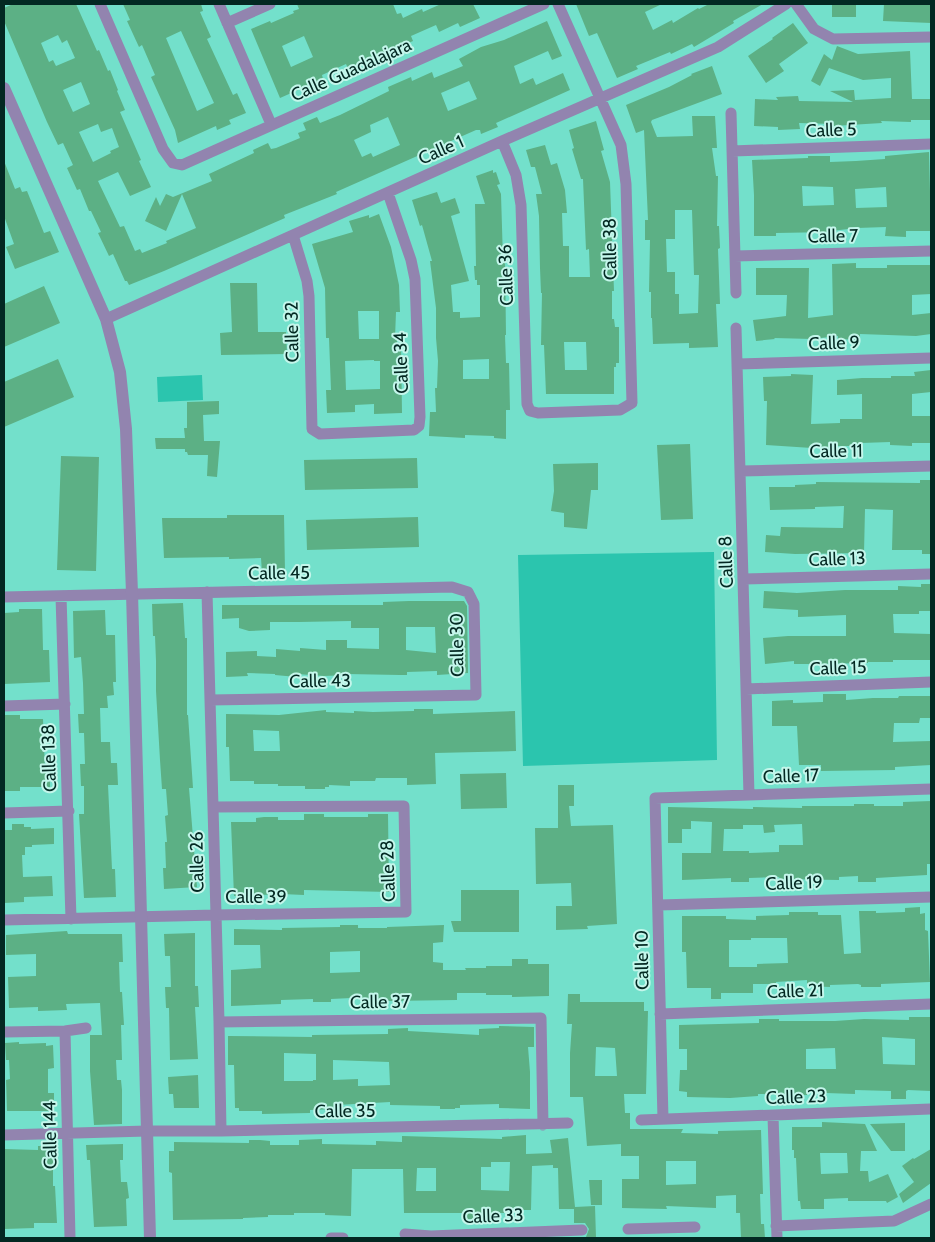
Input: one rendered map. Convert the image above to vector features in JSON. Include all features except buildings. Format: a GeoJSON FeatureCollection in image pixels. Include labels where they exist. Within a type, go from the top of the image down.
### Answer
{"type":"FeatureCollection","features":[{"type":"Feature","properties":{"kind":"street","name":"Calle Guadalajara"},"geometry":{"type":"LineString","coordinates":[[100,4],[163,149],[173,163],[182,165],[544,4]]}},
{"type":"Feature","properties":{"kind":"street"},"geometry":{"type":"LineString","coordinates":[[219,4],[271,124]]}},
{"type":"Feature","properties":{"kind":"street"},"geometry":{"type":"LineString","coordinates":[[227,22],[270,4]]}},
{"type":"Feature","properties":{"kind":"street","name":"Calle 38"},"geometry":{"type":"LineString","coordinates":[[530,411],[538,413],[620,410],[632,403],[626,184],[621,145],[558,4]]}},
{"type":"Feature","properties":{"kind":"street","name":"Calle 1"},"geometry":{"type":"LineString","coordinates":[[106,319],[502,141],[718,47],[786,4]]}},
{"type":"Feature","properties":{"kind":"street"},"geometry":{"type":"LineString","coordinates":[[796,4],[814,29],[833,39],[931,37]]}},
{"type":"Feature","properties":{"kind":"street"},"geometry":{"type":"LineString","coordinates":[[4,88],[106,319],[120,372],[126,429],[132,593],[150,1238]]}},
{"type":"Feature","properties":{"kind":"street"},"geometry":{"type":"LineString","coordinates":[[731,113],[736,293]]}},
{"type":"Feature","properties":{"kind":"street","name":"Calle 36"},"geometry":{"type":"LineString","coordinates":[[502,141],[516,175],[521,205],[527,404],[530,411]]}},
{"type":"Feature","properties":{"kind":"street","name":"Calle 5"},"geometry":{"type":"LineString","coordinates":[[732,151],[931,144]]}},
{"type":"Feature","properties":{"kind":"street","name":"Calle 34"},"geometry":{"type":"LineString","coordinates":[[312,429],[320,434],[414,430],[419,426],[415,279],[411,260],[388,193]]}},
{"type":"Feature","properties":{"kind":"street","name":"Calle 32"},"geometry":{"type":"LineString","coordinates":[[293,235],[307,281],[309,296],[312,429]]}},
{"type":"Feature","properties":{"kind":"street","name":"Calle 7"},"geometry":{"type":"LineString","coordinates":[[735,256],[931,251]]}},
{"type":"Feature","properties":{"kind":"street","name":"Calle 8"},"geometry":{"type":"LineString","coordinates":[[736,328],[744,580],[748,795]]}},
{"type":"Feature","properties":{"kind":"street","name":"Calle 9"},"geometry":{"type":"LineString","coordinates":[[738,364],[931,358]]}},
{"type":"Feature","properties":{"kind":"street","name":"Calle 11"},"geometry":{"type":"LineString","coordinates":[[741,471],[931,466]]}},
{"type":"Feature","properties":{"kind":"street","name":"Calle 13"},"geometry":{"type":"LineString","coordinates":[[744,580],[931,574]]}},
{"type":"Feature","properties":{"kind":"street","name":"Calle 45"},"geometry":{"type":"LineString","coordinates":[[4,598],[132,593],[426,587]]}},
{"type":"Feature","properties":{"kind":"street","name":"Calle 30"},"geometry":{"type":"LineString","coordinates":[[426,587],[452,587],[468,592],[474,604],[476,695],[430,696]]}},
{"type":"Feature","properties":{"kind":"street","name":"Calle 26"},"geometry":{"type":"LineString","coordinates":[[207,592],[220,1022],[221,1131]]}},
{"type":"Feature","properties":{"kind":"street","name":"Calle 138"},"geometry":{"type":"LineString","coordinates":[[61,596],[71,919]]}},
{"type":"Feature","properties":{"kind":"street","name":"Calle 15"},"geometry":{"type":"LineString","coordinates":[[746,689],[931,682]]}},
{"type":"Feature","properties":{"kind":"street","name":"Calle 43"},"geometry":{"type":"LineString","coordinates":[[210,700],[430,696]]}},
{"type":"Feature","properties":{"kind":"street"},"geometry":{"type":"LineString","coordinates":[[4,706],[65,704]]}},
{"type":"Feature","properties":{"kind":"street","name":"Calle 17"},"geometry":{"type":"LineString","coordinates":[[655,800],[655,798],[931,789]]}},
{"type":"Feature","properties":{"kind":"street","name":"Calle 10"},"geometry":{"type":"LineString","coordinates":[[655,800],[663,1119]]}},
{"type":"Feature","properties":{"kind":"street","name":"Calle 28"},"geometry":{"type":"LineString","coordinates":[[214,807],[404,806],[406,912],[341,914]]}},
{"type":"Feature","properties":{"kind":"street"},"geometry":{"type":"LineString","coordinates":[[4,813],[69,811]]}},
{"type":"Feature","properties":{"kind":"street","name":"Calle 19"},"geometry":{"type":"LineString","coordinates":[[659,905],[931,897]]}},
{"type":"Feature","properties":{"kind":"street","name":"Calle 39"},"geometry":{"type":"LineString","coordinates":[[4,920],[341,914]]}},
{"type":"Feature","properties":{"kind":"street","name":"Calle 21"},"geometry":{"type":"LineString","coordinates":[[660,1014],[931,1004]]}},
{"type":"Feature","properties":{"kind":"street","name":"Calle 37"},"geometry":{"type":"LineString","coordinates":[[220,1022],[541,1018],[543,1124]]}},
{"type":"Feature","properties":{"kind":"street"},"geometry":{"type":"LineString","coordinates":[[4,1032],[65,1031],[86,1028]]}},
{"type":"Feature","properties":{"kind":"street","name":"Calle 144"},"geometry":{"type":"LineString","coordinates":[[65,1031],[70,1238]]}},
{"type":"Feature","properties":{"kind":"street","name":"Calle 23"},"geometry":{"type":"LineString","coordinates":[[641,1120],[930,1109]]}},
{"type":"Feature","properties":{"kind":"street"},"geometry":{"type":"LineString","coordinates":[[773,1116],[777,1238]]}},
{"type":"Feature","properties":{"kind":"street","name":"Calle 35"},"geometry":{"type":"LineString","coordinates":[[4,1135],[568,1124]]}},
{"type":"Feature","properties":{"kind":"street"},"geometry":{"type":"LineString","coordinates":[[776,1226],[894,1221],[931,1204]]}},
{"type":"Feature","properties":{"kind":"street"},"geometry":{"type":"LineString","coordinates":[[628,1229],[661,1233],[695,1227]]}},
{"type":"Feature","properties":{"kind":"street","name":"Calle 33"},"geometry":{"type":"LineString","coordinates":[[405,1234],[431,1237],[547,1235],[582,1230]]}},
{"type":"Feature","properties":{"kind":"street"},"geometry":{"type":"LineString","coordinates":[[331,1238],[343,1238]]}},
{"type":"Feature","properties":{"kind":"green space"},"geometry":{"type":"Polygon","coordinates":[[[202,375],[203,400],[158,402],[157,377],[202,375]]]}},
{"type":"Feature","properties":{"kind":"green space"},"geometry":{"type":"Polygon","coordinates":[[[714,552],[717,760],[523,766],[518,555],[714,552]]]}}]}
